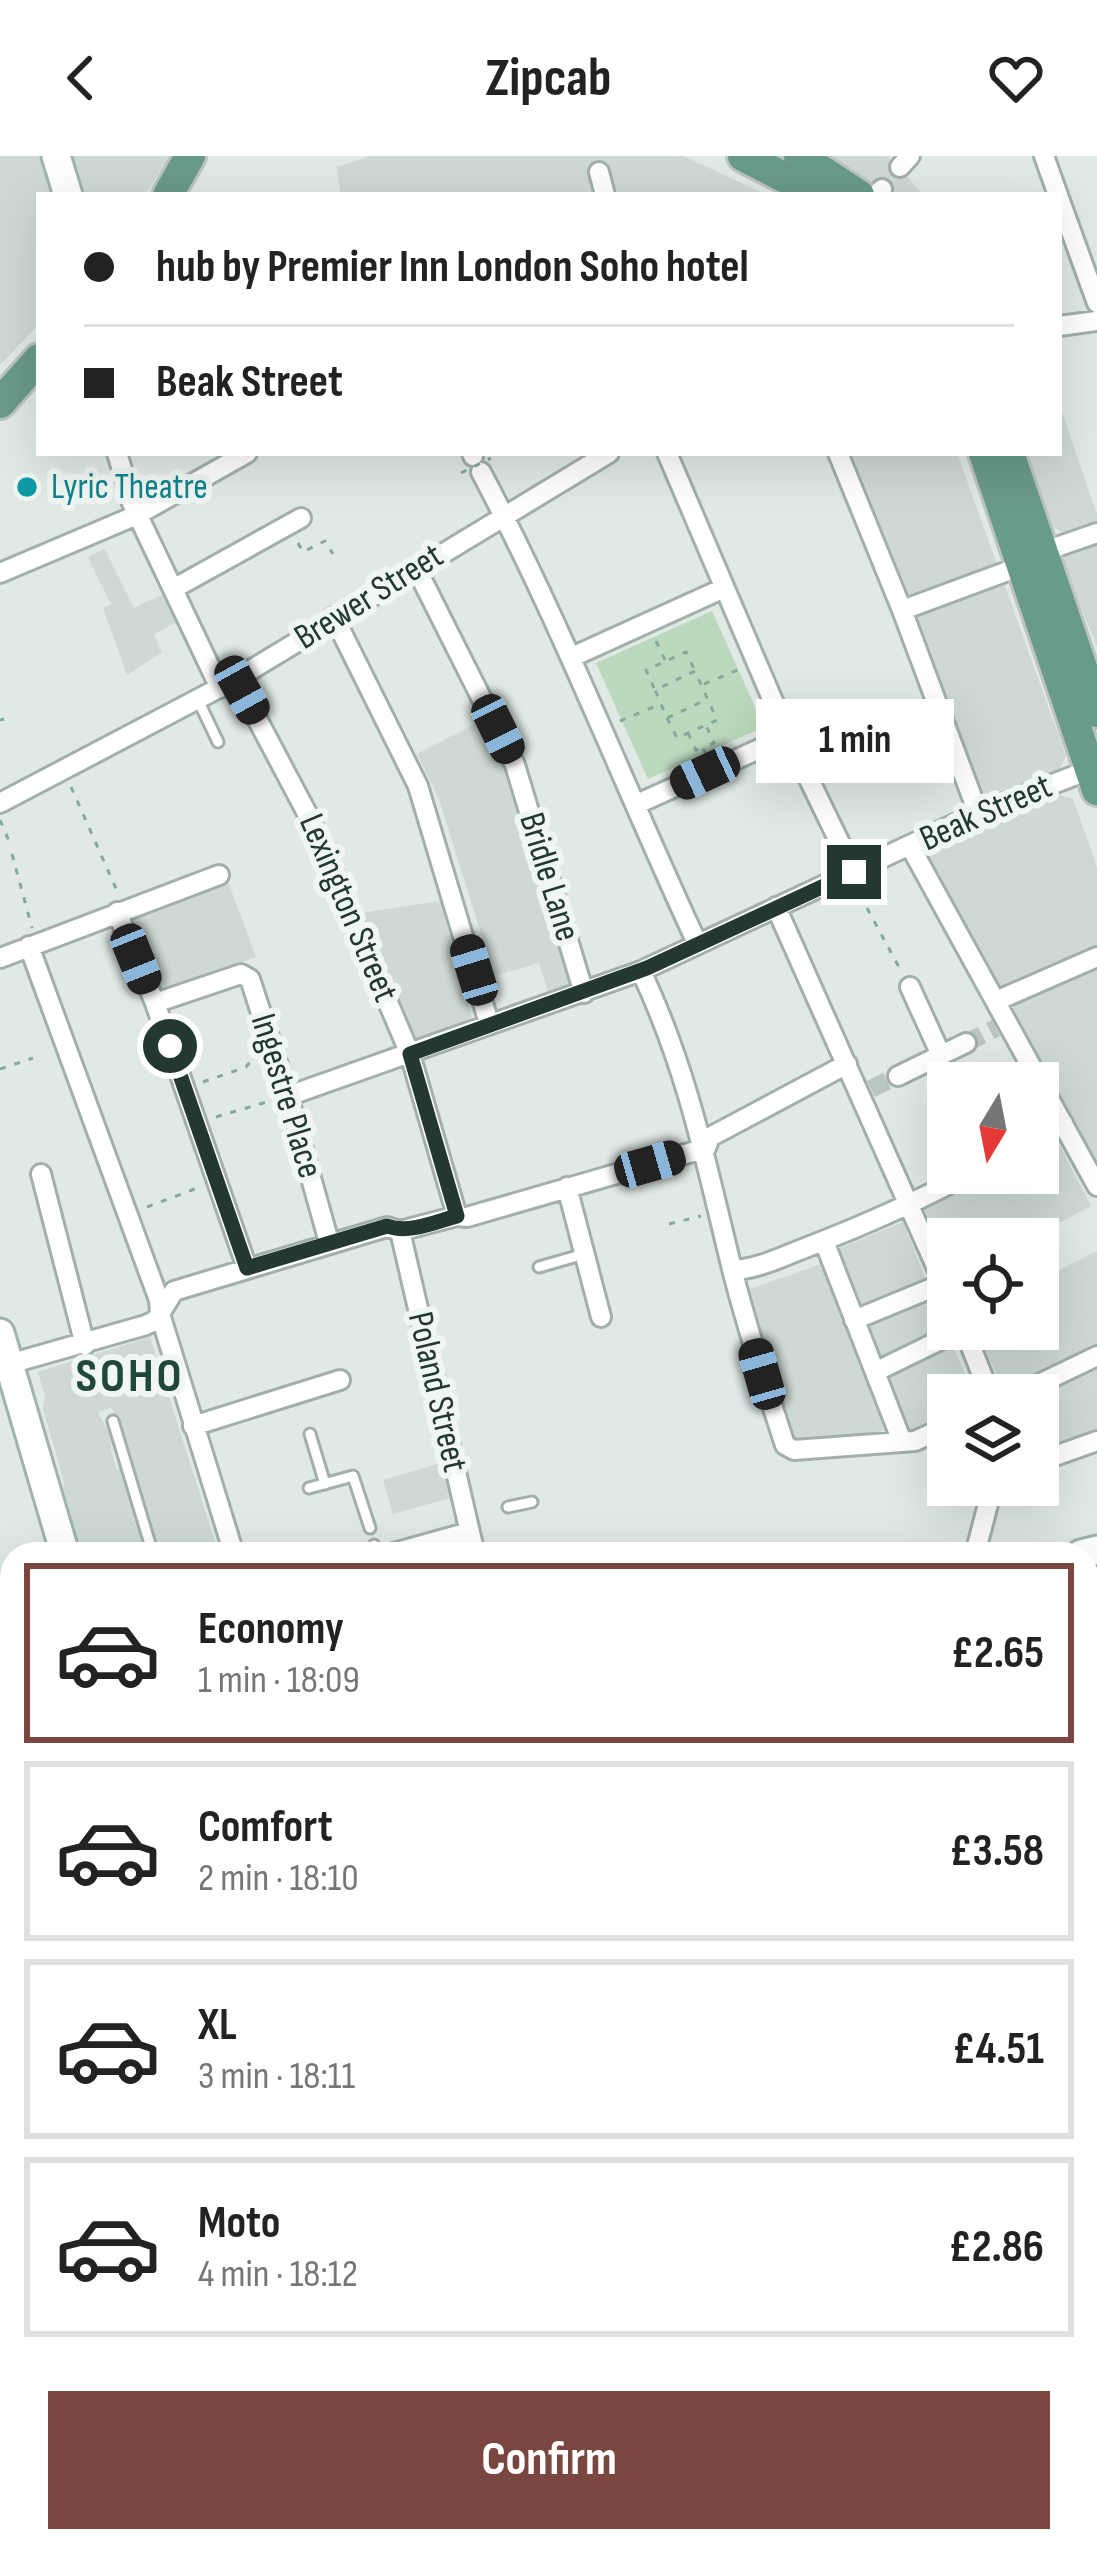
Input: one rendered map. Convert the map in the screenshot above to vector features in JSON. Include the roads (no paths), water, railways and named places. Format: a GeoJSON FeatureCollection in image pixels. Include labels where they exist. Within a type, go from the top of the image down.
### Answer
{"type":"FeatureCollection","features":[{"type":"Feature","properties":{"kind":"main road"},"geometry":{"type":"LineString","coordinates":[[743,156],[812,192]]}},
{"type":"Feature","properties":{"kind":"main road"},"geometry":{"type":"LineString","coordinates":[[799,156],[870,192]]}},
{"type":"Feature","properties":{"kind":"main road"},"geometry":{"type":"LineString","coordinates":[[0,403],[36,362]]}},
{"type":"Feature","properties":{"kind":"main road"},"geometry":{"type":"LineString","coordinates":[[985,456],[1097,712]]}},
{"type":"Feature","properties":{"kind":"main road"},"geometry":{"type":"LineString","coordinates":[[1010,456],[1033,558],[1095,775]]}},
{"type":"Feature","properties":{"kind":"street"},"geometry":{"type":"LineString","coordinates":[[56,156],[67,192]]}},
{"type":"Feature","properties":{"kind":"street"},"geometry":{"type":"LineString","coordinates":[[1044,156],[1057,192]]}},
{"type":"Feature","properties":{"kind":"street"},"geometry":{"type":"LineString","coordinates":[[599,172],[604,192]]}},
{"type":"Feature","properties":{"kind":"street"},"geometry":{"type":"LineString","coordinates":[[1062,207],[1097,303]]}},
{"type":"Feature","properties":{"kind":"street"},"geometry":{"type":"LineString","coordinates":[[1062,326],[1097,321]]}},
{"type":"Feature","properties":{"kind":"street","name":"Lexington Street"},"geometry":{"type":"LineString","coordinates":[[118,456],[137,515],[173,589],[309,817],[410,1054],[457,1216]]}},
{"type":"Feature","properties":{"kind":"street"},"geometry":{"type":"LineString","coordinates":[[0,573],[137,515],[242,456]]}},
{"type":"Feature","properties":{"kind":"street","name":"Brewer Street"},"geometry":{"type":"LineString","coordinates":[[0,803],[228,683],[604,456]]}},
{"type":"Feature","properties":{"kind":"street"},"geometry":{"type":"LineString","coordinates":[[669,456],[788,736],[854,872]]}},
{"type":"Feature","properties":{"kind":"street"},"geometry":{"type":"LineString","coordinates":[[839,456],[978,813]]}},
{"type":"Feature","properties":{"kind":"street"},"geometry":{"type":"LineString","coordinates":[[476,462],[572,657],[697,943]]}},
{"type":"Feature","properties":{"kind":"street"},"geometry":{"type":"LineString","coordinates":[[173,589],[301,518]]}},
{"type":"Feature","properties":{"kind":"street"},"geometry":{"type":"LineString","coordinates":[[908,608],[1097,533]]}},
{"type":"Feature","properties":{"kind":"street","name":"Bridle Lane"},"geometry":{"type":"LineString","coordinates":[[416,568],[515,765],[584,993]]}},
{"type":"Feature","properties":{"kind":"street"},"geometry":{"type":"LineString","coordinates":[[572,657],[724,588]]}},
{"type":"Feature","properties":{"kind":"street"},"geometry":{"type":"LineString","coordinates":[[334,617],[418,786],[489,1022]]}},
{"type":"Feature","properties":{"kind":"street"},"geometry":{"type":"LineString","coordinates":[[637,804],[788,736]]}},
{"type":"Feature","properties":{"kind":"street","name":"Beak Street"},"geometry":{"type":"LineString","coordinates":[[288,1096],[489,1022],[584,993],[978,813],[1095,775]]}},
{"type":"Feature","properties":{"kind":"street"},"geometry":{"type":"LineString","coordinates":[[910,846],[996,1001],[1001,1026],[1097,1186]]}},
{"type":"Feature","properties":{"kind":"street"},"geometry":{"type":"LineString","coordinates":[[0,958],[120,908],[219,875]]}},
{"type":"Feature","properties":{"kind":"street"},"geometry":{"type":"LineString","coordinates":[[776,907],[847,1064],[866,1091],[927,1244]]}},
{"type":"Feature","properties":{"kind":"street"},"geometry":{"type":"LineString","coordinates":[[120,908],[247,1268]]}},
{"type":"Feature","properties":{"kind":"street"},"geometry":{"type":"LineString","coordinates":[[29,946],[159,1300],[230,1542]]}},
{"type":"Feature","properties":{"kind":"street"},"geometry":{"type":"LineString","coordinates":[[996,1001],[1097,957]]}},
{"type":"Feature","properties":{"kind":"street"},"geometry":{"type":"LineString","coordinates":[[641,970],[673,1045],[706,1148],[733,1270],[784,1445],[794,1450],[915,1441],[927,1436]]}},
{"type":"Feature","properties":{"kind":"street","name":"Ingestre Place"},"geometry":{"type":"LineString","coordinates":[[155,1003],[241,974],[250,979],[329,1242]]}},
{"type":"Feature","properties":{"kind":"street"},"geometry":{"type":"LineString","coordinates":[[910,987],[941,1055]]}},
{"type":"Feature","properties":{"kind":"street"},"geometry":{"type":"LineString","coordinates":[[898,1076],[966,1043]]}},
{"type":"Feature","properties":{"kind":"street"},"geometry":{"type":"LineString","coordinates":[[706,1148],[710,1137],[847,1064]]}},
{"type":"Feature","properties":{"kind":"street"},"geometry":{"type":"LineString","coordinates":[[1059,1125],[1063,1123]]}},
{"type":"Feature","properties":{"kind":"street"},"geometry":{"type":"LineString","coordinates":[[9,1364],[146,1325],[160,1314],[174,1291],[329,1242],[387,1226],[400,1231],[466,1217],[706,1148]]}},
{"type":"Feature","properties":{"kind":"street"},"geometry":{"type":"LineString","coordinates":[[41,1174],[85,1345]]}},
{"type":"Feature","properties":{"kind":"street"},"geometry":{"type":"LineString","coordinates":[[567,1187],[601,1317]]}},
{"type":"Feature","properties":{"kind":"street"},"geometry":{"type":"LineString","coordinates":[[733,1270],[750,1270],[931,1194]]}},
{"type":"Feature","properties":{"kind":"street","name":"Poland Street"},"geometry":{"type":"LineString","coordinates":[[400,1231],[474,1542]]}},
{"type":"Feature","properties":{"kind":"street"},"geometry":{"type":"LineString","coordinates":[[824,1240],[901,1439]]}},
{"type":"Feature","properties":{"kind":"street"},"geometry":{"type":"LineString","coordinates":[[854,1320],[927,1295]]}},
{"type":"Feature","properties":{"kind":"street"},"geometry":{"type":"LineString","coordinates":[[0,1333],[61,1542]]}},
{"type":"Feature","properties":{"kind":"street"},"geometry":{"type":"LineString","coordinates":[[874,1372],[927,1347]]}},
{"type":"Feature","properties":{"kind":"street"},"geometry":{"type":"LineString","coordinates":[[1059,1374],[1097,1356]]}},
{"type":"Feature","properties":{"kind":"street"},"geometry":{"type":"LineString","coordinates":[[194,1426],[300,1399],[340,1380]]}},
{"type":"Feature","properties":{"kind":"street"},"geometry":{"type":"LineString","coordinates":[[1059,1455],[1097,1441]]}},
{"type":"Feature","properties":{"kind":"street"},"geometry":{"type":"LineString","coordinates":[[978,1542],[988,1506]]}},
{"type":"Feature","properties":{"kind":"street"},"geometry":{"type":"LineString","coordinates":[[409,1542],[472,1522]]}},
{"type":"Feature","properties":{"kind":"lane"},"geometry":{"type":"LineString","coordinates":[[198,700],[218,742]]}},
{"type":"Feature","properties":{"kind":"lane"},"geometry":{"type":"LineString","coordinates":[[539,1267],[584,1254]]}},
{"type":"Feature","properties":{"kind":"lane"},"geometry":{"type":"LineString","coordinates":[[112,1421],[149,1542]]}},
{"type":"Feature","properties":{"kind":"lane"},"geometry":{"type":"LineString","coordinates":[[310,1434],[325,1484]]}},
{"type":"Feature","properties":{"kind":"lane"},"geometry":{"type":"LineString","coordinates":[[309,1488],[352,1476],[370,1528]]}},
{"type":"Feature","properties":{"kind":"lane"},"geometry":{"type":"LineString","coordinates":[[508,1508],[532,1502]]}},
{"type":"Feature","properties":{"kind":"tunnel"},"geometry":{"type":"LineString","coordinates":[[966,1043],[996,1028]]}},
{"type":"Feature","properties":{"kind":"tunnel"},"geometry":{"type":"LineString","coordinates":[[941,1055],[945,1062]]}},
{"type":"Feature","properties":{"kind":"tunnel"},"geometry":{"type":"LineString","coordinates":[[871,1089],[898,1076]]}},
{"type":"Feature","properties":{"kind":"place","name":"Lyric Theatre"},"geometry":{"type":"Point","coordinates":[27,487]}},
{"type":"Feature","properties":{"kind":"district","name":"SOHO"},"geometry":{"type":"Point","coordinates":[130,1376]}}]}
